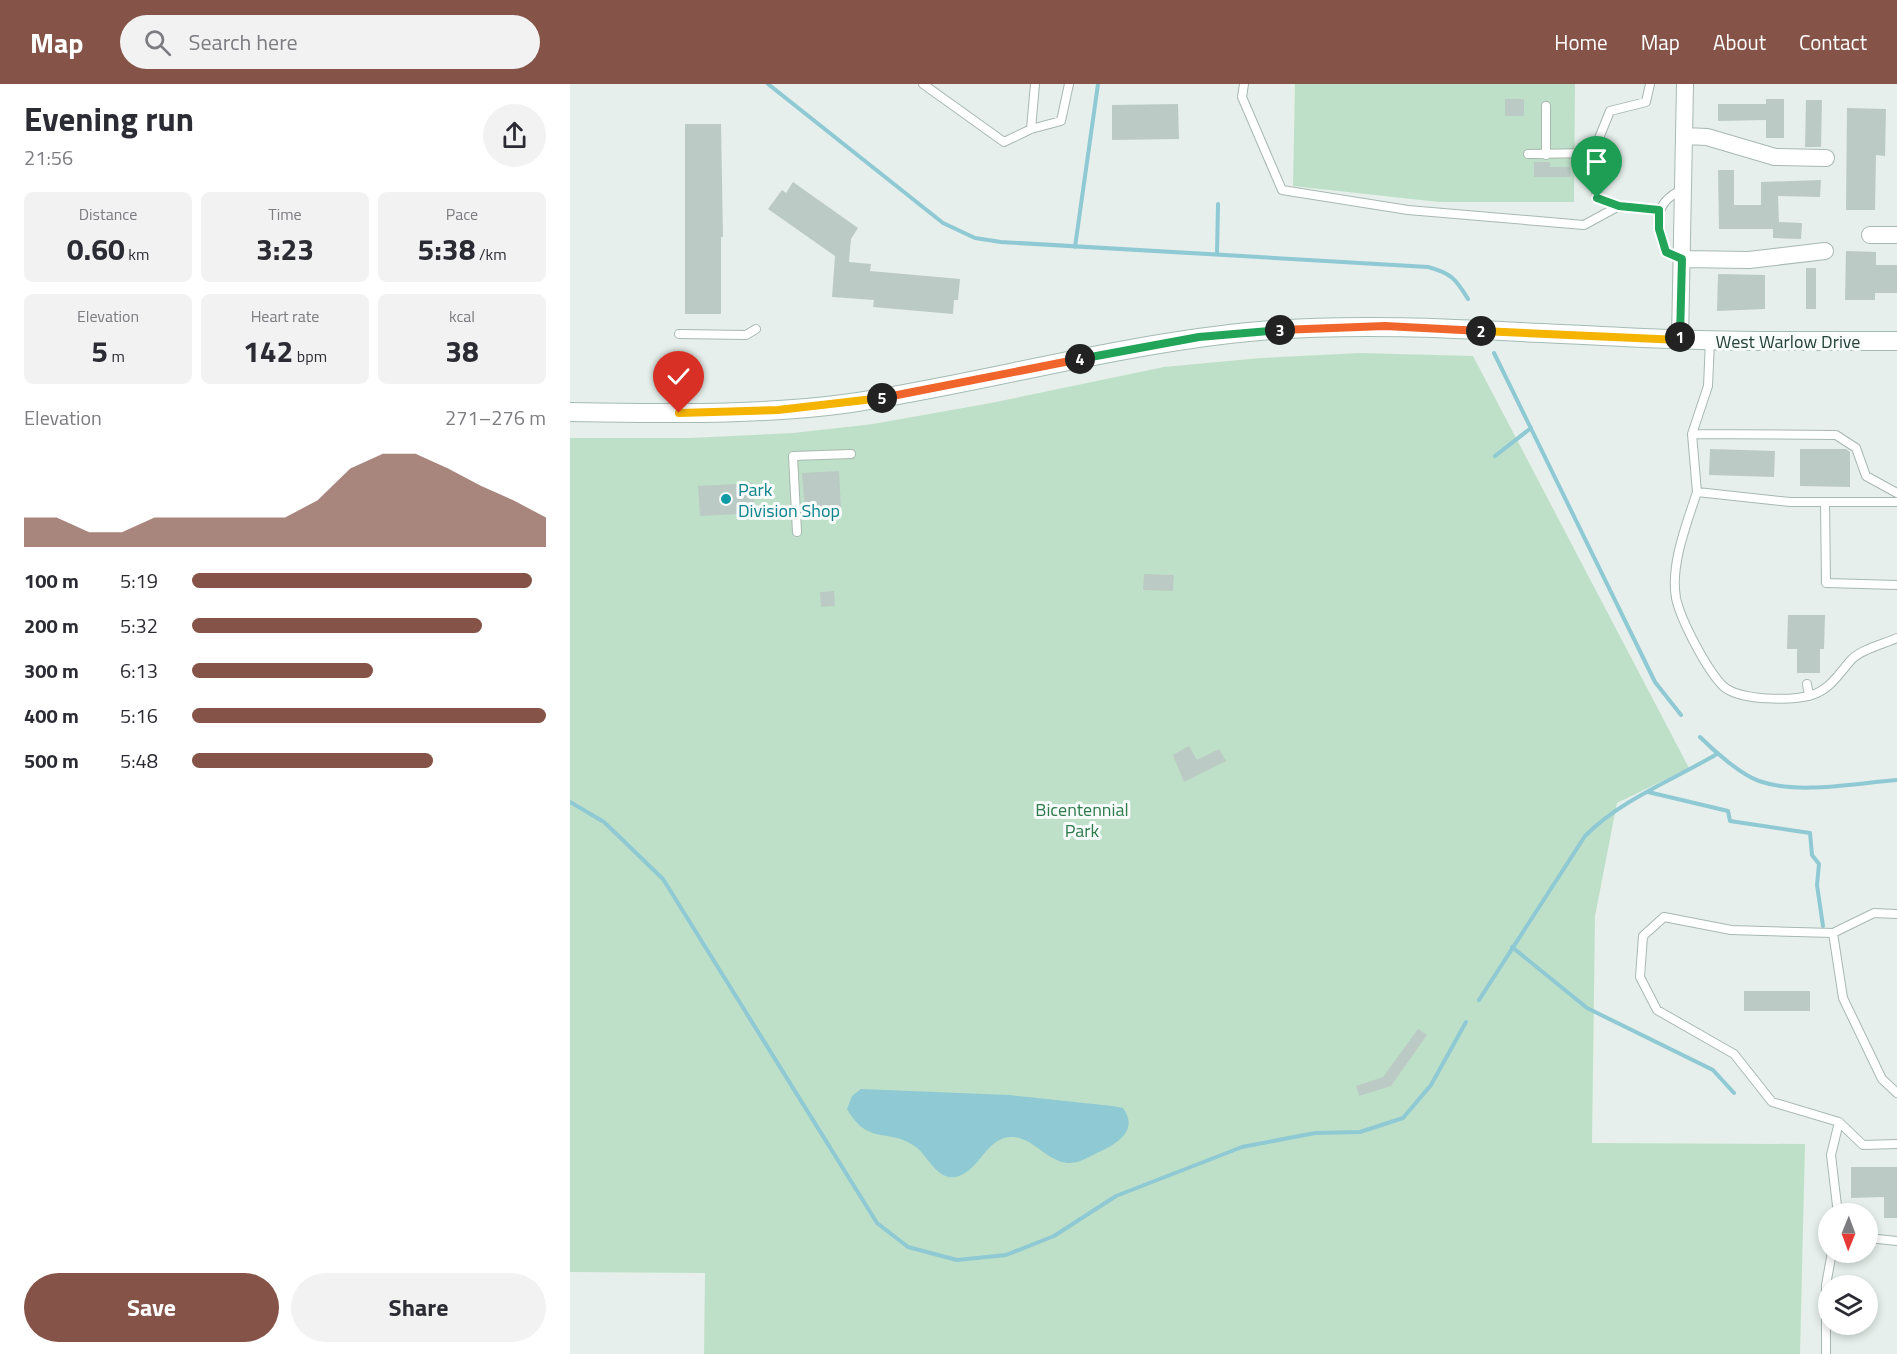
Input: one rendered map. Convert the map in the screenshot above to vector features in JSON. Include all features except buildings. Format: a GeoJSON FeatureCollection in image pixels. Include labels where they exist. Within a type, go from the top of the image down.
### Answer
{"type":"FeatureCollection","features":[{"type":"Feature","properties":{"kind":"street"},"geometry":{"type":"LineString","coordinates":[[1680,340],[1684,84]]}},
{"type":"Feature","properties":{"kind":"street"},"geometry":{"type":"LineString","coordinates":[[1684,136],[1707,136],[1775,157],[1826,158]]}},
{"type":"Feature","properties":{"kind":"street"},"geometry":{"type":"LineString","coordinates":[[1870,235],[1897,235]]}},
{"type":"Feature","properties":{"kind":"street"},"geometry":{"type":"LineString","coordinates":[[1682,259],[1749,260],[1824,251]]}},
{"type":"Feature","properties":{"kind":"street","name":"West Warlow Drive"},"geometry":{"type":"LineString","coordinates":[[570,412],[778,410],[841,404],[921,391],[1160,343],[1298,328],[1385,326],[1710,341],[1897,341]]}},
{"type":"Feature","properties":{"kind":"lane"},"geometry":{"type":"LineString","coordinates":[[923,84],[1004,142],[1031,129],[1061,122],[1069,84]]}},
{"type":"Feature","properties":{"kind":"lane"},"geometry":{"type":"LineString","coordinates":[[1031,129],[1035,84]]}},
{"type":"Feature","properties":{"kind":"lane"},"geometry":{"type":"LineString","coordinates":[[1244,84],[1242,98],[1282,190],[1408,210],[1584,225],[1619,206]]}},
{"type":"Feature","properties":{"kind":"lane"},"geometry":{"type":"LineString","coordinates":[[1650,84],[1646,102],[1611,111],[1593,153],[1597,198],[1619,206],[1659,210]]}},
{"type":"Feature","properties":{"kind":"lane"},"geometry":{"type":"LineString","coordinates":[[1545,154],[1546,106]]}},
{"type":"Feature","properties":{"kind":"lane"},"geometry":{"type":"LineString","coordinates":[[1528,154],[1593,153]]}},
{"type":"Feature","properties":{"kind":"lane"},"geometry":{"type":"LineString","coordinates":[[1682,259],[1666,252],[1659,229],[1659,210],[1667,196],[1683,189]]}},
{"type":"Feature","properties":{"kind":"lane"},"geometry":{"type":"LineString","coordinates":[[679,334],[746,335],[756,329]]}},
{"type":"Feature","properties":{"kind":"lane"},"geometry":{"type":"LineString","coordinates":[[1710,341],[1708,386],[1692,434],[1697,492],[1677,558],[1676,598],[1698,650],[1725,687],[1758,699],[1809,696],[1822,691],[1840,675],[1853,658],[1897,638]]}},
{"type":"Feature","properties":{"kind":"lane"},"geometry":{"type":"LineString","coordinates":[[1692,434],[1836,435],[1856,448],[1866,476],[1897,493]]}},
{"type":"Feature","properties":{"kind":"lane"},"geometry":{"type":"LineString","coordinates":[[797,532],[793,456],[851,454]]}},
{"type":"Feature","properties":{"kind":"lane"},"geometry":{"type":"LineString","coordinates":[[1697,492],[1790,502],[1897,502]]}},
{"type":"Feature","properties":{"kind":"lane"},"geometry":{"type":"LineString","coordinates":[[1825,502],[1826,583],[1897,585]]}},
{"type":"Feature","properties":{"kind":"lane"},"geometry":{"type":"LineString","coordinates":[[1807,684],[1809,696]]}},
{"type":"Feature","properties":{"kind":"lane"},"geometry":{"type":"LineString","coordinates":[[1897,914],[1874,913],[1833,933],[1731,930],[1664,917],[1643,936],[1640,976],[1657,1010],[1734,1054],[1772,1102],[1839,1122],[1863,1145],[1897,1144]]}},
{"type":"Feature","properties":{"kind":"lane"},"geometry":{"type":"LineString","coordinates":[[1833,933],[1844,998],[1882,1079],[1897,1093]]}},
{"type":"Feature","properties":{"kind":"lane"},"geometry":{"type":"LineString","coordinates":[[1837,1203],[1831,1155],[1839,1122]]}},
{"type":"Feature","properties":{"kind":"lane"},"geometry":{"type":"LineString","coordinates":[[1878,1239],[1897,1240]]}},
{"type":"Feature","properties":{"kind":"lane"},"geometry":{"type":"LineString","coordinates":[[1826,1354],[1826,1285],[1830,1263]]}},
{"type":"Feature","properties":{"kind":"green space"},"geometry":{"type":"Polygon","coordinates":[[[1295,84],[1575,84],[1574,202],[1439,202],[1293,186],[1295,84]]]}},
{"type":"Feature","properties":{"kind":"green space","name":"Bicentennial Park"},"geometry":{"type":"Polygon","coordinates":[[[1360,353],[1473,356],[1689,768],[1617,803],[1595,916],[1592,1143],[1805,1144],[1800,1354],[704,1354],[705,1273],[570,1272],[570,438],[690,438],[793,433],[873,424],[991,403],[1164,367],[1261,358],[1360,353]]]}},
{"type":"Feature","properties":{"kind":"water"},"geometry":{"type":"Polygon","coordinates":[[[861,1089],[1009,1095],[1112,1106],[1123,1108],[1128,1116],[1129,1124],[1123,1136],[1111,1146],[1071,1163],[1053,1158],[1020,1138],[1004,1138],[990,1147],[967,1172],[952,1177],[940,1173],[921,1151],[906,1141],[871,1132],[855,1121],[847,1109],[852,1096],[861,1089]]]}},
{"type":"Feature","properties":{"kind":"waterway"},"geometry":{"type":"LineString","coordinates":[[768,84],[943,223],[975,238],[1001,242],[1428,267],[1452,278],[1468,299]]}},
{"type":"Feature","properties":{"kind":"waterway"},"geometry":{"type":"LineString","coordinates":[[1075,247],[1098,84]]}},
{"type":"Feature","properties":{"kind":"waterway"},"geometry":{"type":"LineString","coordinates":[[1217,254],[1218,204]]}},
{"type":"Feature","properties":{"kind":"waterway"},"geometry":{"type":"LineString","coordinates":[[1494,353],[1655,682],[1681,715]]}},
{"type":"Feature","properties":{"kind":"waterway"},"geometry":{"type":"LineString","coordinates":[[1495,456],[1531,428]]}},
{"type":"Feature","properties":{"kind":"waterway"},"geometry":{"type":"LineString","coordinates":[[1700,737],[1736,768],[1759,781],[1775,785],[1809,788],[1897,780]]}},
{"type":"Feature","properties":{"kind":"waterway"},"geometry":{"type":"LineString","coordinates":[[1479,1000],[1585,836],[1599,823],[1631,801],[1717,754]]}},
{"type":"Feature","properties":{"kind":"waterway"},"geometry":{"type":"LineString","coordinates":[[1648,792],[1728,811],[1730,821],[1810,833],[1812,855],[1819,864],[1817,885],[1823,926]]}},
{"type":"Feature","properties":{"kind":"waterway"},"geometry":{"type":"LineString","coordinates":[[570,802],[604,822],[663,879],[877,1223],[908,1247],[957,1260],[1006,1255],[1054,1236],[1116,1196],[1242,1147],[1315,1133],[1360,1132],[1403,1118],[1431,1085],[1466,1022]]}},
{"type":"Feature","properties":{"kind":"waterway"},"geometry":{"type":"LineString","coordinates":[[1512,947],[1587,1008],[1713,1070],[1734,1093]]}},
{"type":"Feature","properties":{"kind":"place","name":"Park Division Shop"},"geometry":{"type":"Point","coordinates":[726,499]}},
{"type":"Feature","properties":{"kind":"route"},"geometry":{"type":"LineString","coordinates":[[679,413],[778,410],[850,403],[1151,345],[1199,337],[1263,331],[1385,326],[1680,340],[1682,259],[1666,252],[1659,229],[1659,210],[1619,206],[1597,198]]}}]}
